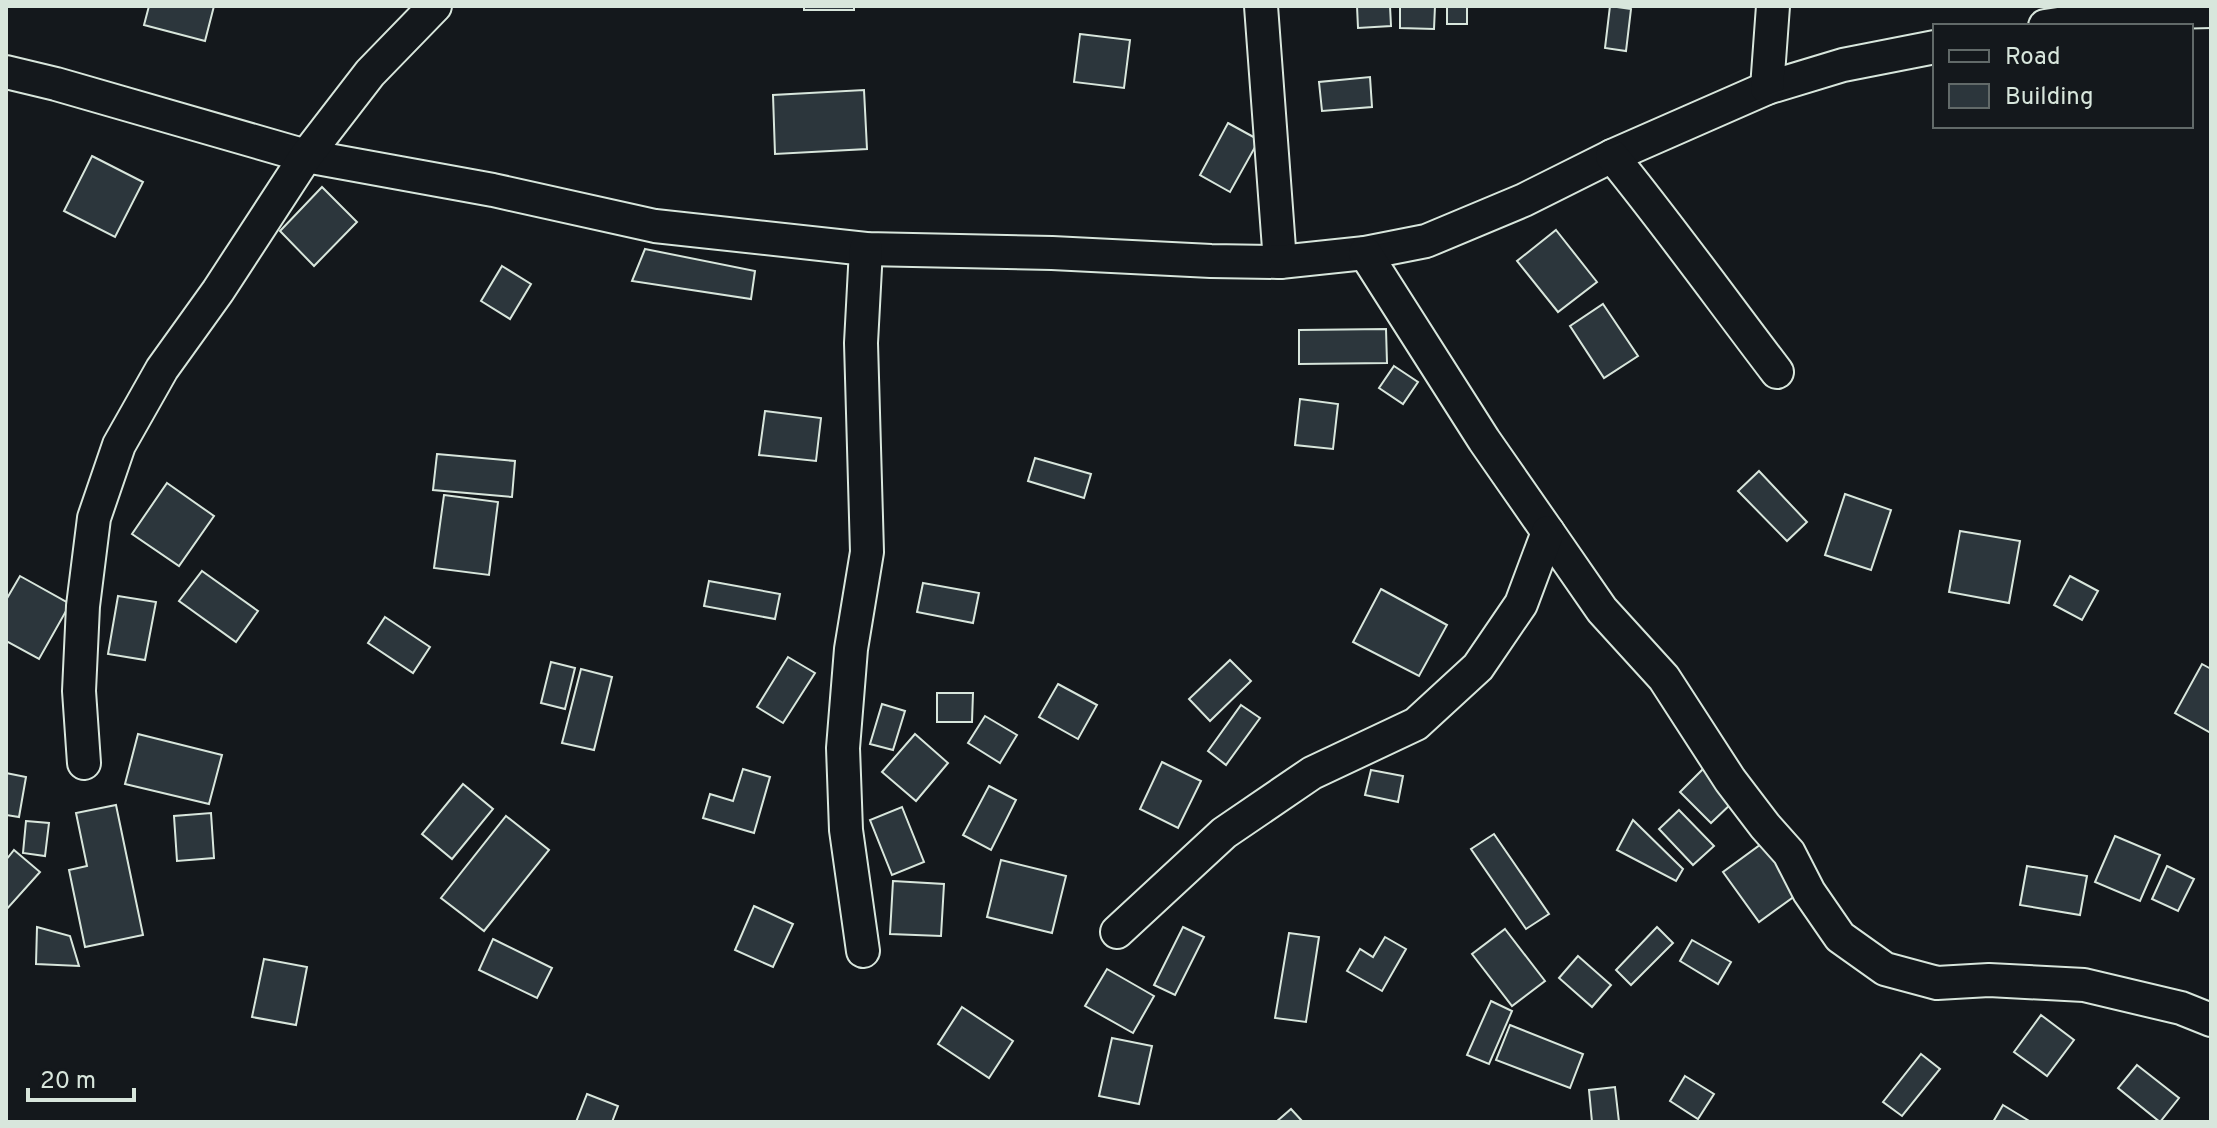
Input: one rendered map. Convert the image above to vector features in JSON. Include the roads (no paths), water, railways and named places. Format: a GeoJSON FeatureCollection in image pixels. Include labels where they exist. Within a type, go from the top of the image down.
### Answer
{"type":"FeatureCollection","features":[{"type":"Feature","properties":{"kind":"street"},"geometry":{"type":"LineString","coordinates":[[84,763],[79,691],[83,606],[94,518],[119,445],[162,369],[218,291],[306,156],[370,73],[435,6]]}},
{"type":"Feature","properties":{"kind":"street"},"geometry":{"type":"LineString","coordinates":[[1261,6],[1280,262]]}},
{"type":"Feature","properties":{"kind":"street"},"geometry":{"type":"LineString","coordinates":[[1767,88],[1773,6]]}},
{"type":"Feature","properties":{"kind":"street"},"geometry":{"type":"LineString","coordinates":[[2058,24],[2131,13],[2211,11]]}},
{"type":"Feature","properties":{"kind":"street"},"geometry":{"type":"LineString","coordinates":[[6,72],[306,156],[493,190],[655,226],[866,249],[1280,262],[1365,253],[1426,241],[1524,200],[1612,156],[1767,88],[1843,65],[1933,47]]}},
{"type":"Feature","properties":{"kind":"street"},"geometry":{"type":"LineString","coordinates":[[1612,156],[1777,372]]}},
{"type":"Feature","properties":{"kind":"street"},"geometry":{"type":"LineString","coordinates":[[863,951],[846,830],[843,748],[851,649],[867,552],[861,343],[866,249]]}},
{"type":"Feature","properties":{"kind":"street"},"geometry":{"type":"LineString","coordinates":[[1365,253],[1484,440],[1602,610],[1664,678],[1730,780],[1789,853],[1809,892],[1840,937],[1885,969],[1937,983],[1989,980],[2084,985],[2181,1008],[2211,1020]]}},
{"type":"Feature","properties":{"kind":"street"},"geometry":{"type":"LineString","coordinates":[[1117,932],[1224,833],[1312,773],[1416,724],[1478,667],[1521,604],[1548,532]]}}]}
